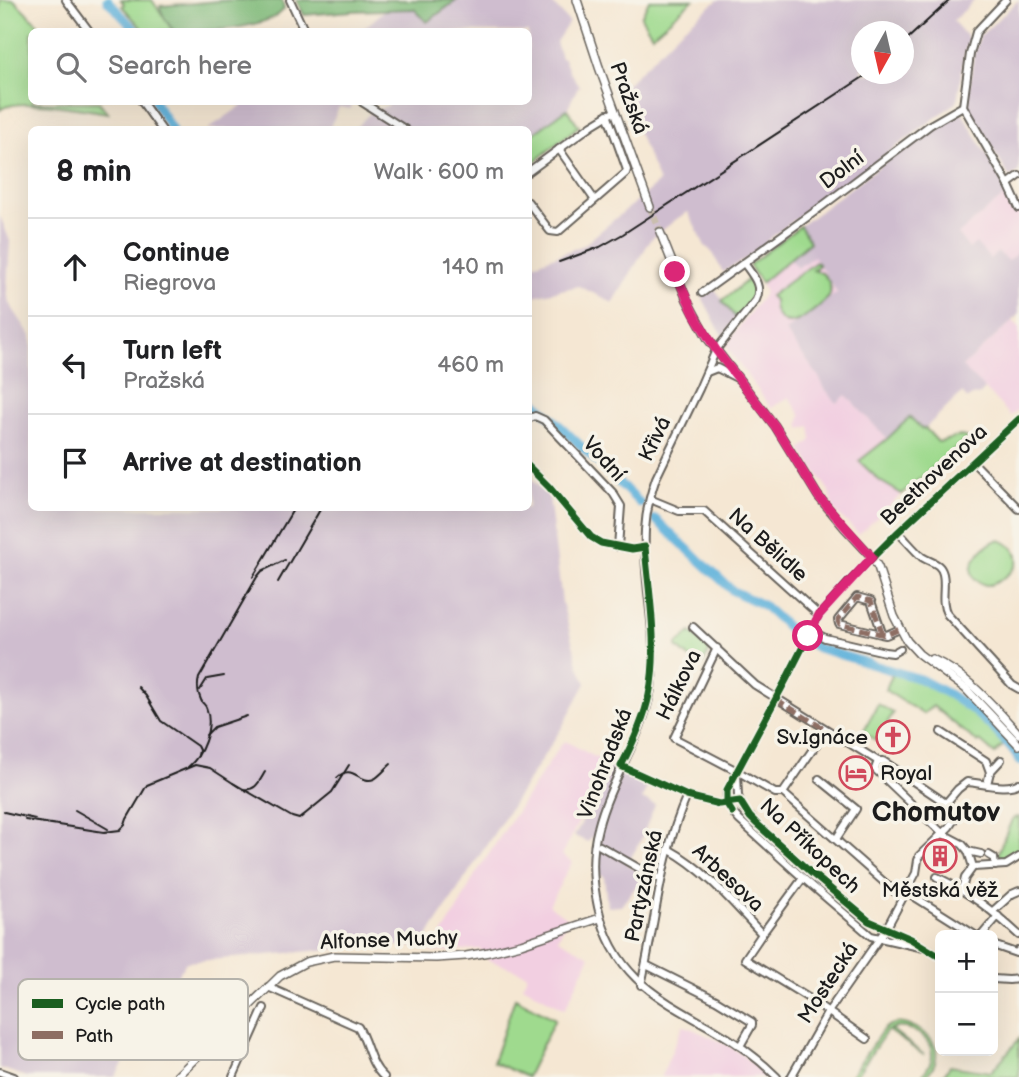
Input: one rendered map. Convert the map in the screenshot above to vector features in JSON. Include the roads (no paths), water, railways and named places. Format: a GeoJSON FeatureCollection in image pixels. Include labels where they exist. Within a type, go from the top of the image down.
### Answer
{"type":"FeatureCollection","features":[{"type":"Feature","properties":{"kind":"main road","name":"Pražská"},"geometry":{"type":"LineString","coordinates":[[577,0],[611,113],[650,207]]}},
{"type":"Feature","properties":{"kind":"main road"},"geometry":{"type":"LineString","coordinates":[[660,232],[687,300],[716,350],[775,426],[818,496],[878,566],[894,616],[907,641],[919,654],[967,689],[1019,745]]}},
{"type":"Feature","properties":{"kind":"main road"},"geometry":{"type":"LineString","coordinates":[[914,648],[960,674],[1019,734]]}},
{"type":"Feature","properties":{"kind":"main road","name":"Alfonse Muchy"},"geometry":{"type":"LineString","coordinates":[[248,1007],[280,976],[294,967],[316,959],[345,956],[466,956],[521,944],[600,918]]}},
{"type":"Feature","properties":{"kind":"main road","name":"Alfonse Muchy"},"geometry":{"type":"LineString","coordinates":[[176,1077],[193,1060]]}},
{"type":"Feature","properties":{"kind":"street"},"geometry":{"type":"LineString","coordinates":[[66,0],[87,28]]}},
{"type":"Feature","properties":{"kind":"street"},"geometry":{"type":"LineString","coordinates":[[290,0],[303,28]]}},
{"type":"Feature","properties":{"kind":"street"},"geometry":{"type":"LineString","coordinates":[[1006,0],[976,32],[970,54],[963,106],[1019,208]]}},
{"type":"Feature","properties":{"kind":"street"},"geometry":{"type":"LineString","coordinates":[[144,105],[159,126]]}},
{"type":"Feature","properties":{"kind":"street"},"geometry":{"type":"LineString","coordinates":[[367,105],[400,126]]}},
{"type":"Feature","properties":{"kind":"street","name":"Dolní"},"geometry":{"type":"LineString","coordinates":[[702,293],[930,125],[963,106]]}},
{"type":"Feature","properties":{"kind":"street"},"geometry":{"type":"LineString","coordinates":[[532,169],[611,113],[626,173],[558,232],[550,231],[532,207]]}},
{"type":"Feature","properties":{"kind":"street"},"geometry":{"type":"LineString","coordinates":[[559,149],[594,199]]}},
{"type":"Feature","properties":{"kind":"street"},"geometry":{"type":"LineString","coordinates":[[1008,184],[1019,176]]}},
{"type":"Feature","properties":{"kind":"street"},"geometry":{"type":"LineString","coordinates":[[716,350],[759,293],[759,286],[744,263]]}},
{"type":"Feature","properties":{"kind":"street","name":"Křivá"},"geometry":{"type":"LineString","coordinates":[[645,548],[650,499],[656,478],[716,350]]}},
{"type":"Feature","properties":{"kind":"street"},"geometry":{"type":"LineString","coordinates":[[707,372],[717,368],[737,378]]}},
{"type":"Feature","properties":{"kind":"street","name":"Vodní"},"geometry":{"type":"LineString","coordinates":[[532,417],[544,420],[613,493],[621,506],[618,547]]}},
{"type":"Feature","properties":{"kind":"street","name":"Beethovenova"},"geometry":{"type":"LineString","coordinates":[[819,615],[872,557],[1019,419]]}},
{"type":"Feature","properties":{"kind":"street"},"geometry":{"type":"LineString","coordinates":[[973,462],[1019,509]]}},
{"type":"Feature","properties":{"kind":"street"},"geometry":{"type":"LineString","coordinates":[[532,470],[591,537],[601,543],[632,550],[645,548]]}},
{"type":"Feature","properties":{"kind":"street","name":"Na Bělidle"},"geometry":{"type":"LineString","coordinates":[[650,499],[679,511],[704,511],[819,615]]}},
{"type":"Feature","properties":{"kind":"street"},"geometry":{"type":"LineString","coordinates":[[898,532],[924,558],[939,565],[944,578],[943,608],[1012,685],[1019,689]]}},
{"type":"Feature","properties":{"kind":"street","name":"Vinohradská"},"geometry":{"type":"LineString","coordinates":[[645,548],[653,639],[651,687],[637,735],[601,814],[594,844],[592,870],[600,918],[616,955],[642,985],[662,1001],[740,1046],[777,1077]]}},
{"type":"Feature","properties":{"kind":"street"},"geometry":{"type":"LineString","coordinates":[[881,634],[871,601],[857,597],[838,620],[839,624],[881,634],[886,635],[900,629]]}},
{"type":"Feature","properties":{"kind":"street","name":"Na Příkopech"},"geometry":{"type":"LineString","coordinates":[[819,615],[727,790],[727,804],[739,820],[803,878],[871,936],[879,938]]}},
{"type":"Feature","properties":{"kind":"street","name":"Hálkova"},"geometry":{"type":"LineString","coordinates":[[693,627],[755,685],[878,761],[883,761],[946,803]]}},
{"type":"Feature","properties":{"kind":"street"},"geometry":{"type":"LineString","coordinates":[[809,634],[885,652],[893,653],[900,649]]}},
{"type":"Feature","properties":{"kind":"street","name":"Hálkova"},"geometry":{"type":"LineString","coordinates":[[716,648],[674,738],[737,771]]}},
{"type":"Feature","properties":{"kind":"street"},"geometry":{"type":"LineString","coordinates":[[783,793],[827,730]]}},
{"type":"Feature","properties":{"kind":"street"},"geometry":{"type":"LineString","coordinates":[[941,732],[986,761],[990,772]]}},
{"type":"Feature","properties":{"kind":"street"},"geometry":{"type":"LineString","coordinates":[[987,784],[990,772],[1001,760]]}},
{"type":"Feature","properties":{"kind":"street"},"geometry":{"type":"LineString","coordinates":[[878,761],[875,769],[943,834],[962,844],[968,851],[973,867]]}},
{"type":"Feature","properties":{"kind":"street"},"geometry":{"type":"LineString","coordinates":[[621,766],[687,796],[712,803],[740,801]]}},
{"type":"Feature","properties":{"kind":"street"},"geometry":{"type":"LineString","coordinates":[[737,771],[775,793],[783,793],[904,895],[966,930]]}},
{"type":"Feature","properties":{"kind":"street","name":"Na Příkopech"},"geometry":{"type":"LineString","coordinates":[[737,771],[740,801],[750,817],[809,872],[869,921],[911,939],[935,954]]}},
{"type":"Feature","properties":{"kind":"street"},"geometry":{"type":"LineString","coordinates":[[819,779],[856,809],[836,839]]}},
{"type":"Feature","properties":{"kind":"street"},"geometry":{"type":"LineString","coordinates":[[943,834],[953,821],[954,815],[952,808],[946,803],[967,782],[1006,787],[1019,783]]}},
{"type":"Feature","properties":{"kind":"street","name":"Partyzánská"},"geometry":{"type":"LineString","coordinates":[[642,985],[668,849],[674,826],[687,796]]}},
{"type":"Feature","properties":{"kind":"street","name":"Mostecká"},"geometry":{"type":"LineString","coordinates":[[791,1077],[828,1012],[886,929],[916,873],[919,858],[943,834]]}},
{"type":"Feature","properties":{"kind":"street"},"geometry":{"type":"LineString","coordinates":[[600,846],[661,879]]}},
{"type":"Feature","properties":{"kind":"street","name":"Arbesova"},"geometry":{"type":"LineString","coordinates":[[668,849],[683,857],[762,933]]}},
{"type":"Feature","properties":{"kind":"street"},"geometry":{"type":"LineString","coordinates":[[968,851],[994,858],[995,866]]}},
{"type":"Feature","properties":{"kind":"street"},"geometry":{"type":"LineString","coordinates":[[973,867],[1006,865],[1019,857]]}},
{"type":"Feature","properties":{"kind":"street"},"geometry":{"type":"LineString","coordinates":[[962,889],[965,878],[973,867]]}},
{"type":"Feature","properties":{"kind":"street"},"geometry":{"type":"LineString","coordinates":[[937,877],[962,889],[1019,935]]}},
{"type":"Feature","properties":{"kind":"street"},"geometry":{"type":"LineString","coordinates":[[803,878],[745,959],[867,1039]]}},
{"type":"Feature","properties":{"kind":"street"},"geometry":{"type":"LineString","coordinates":[[985,930],[995,913],[1012,894],[1019,891]]}},
{"type":"Feature","properties":{"kind":"street"},"geometry":{"type":"LineString","coordinates":[[879,938],[924,948]]}},
{"type":"Feature","properties":{"kind":"street"},"geometry":{"type":"LineString","coordinates":[[998,947],[1016,953],[1019,950]]}},
{"type":"Feature","properties":{"kind":"street"},"geometry":{"type":"LineString","coordinates":[[646,965],[716,1000],[752,1022],[740,1046]]}},
{"type":"Feature","properties":{"kind":"street"},"geometry":{"type":"LineString","coordinates":[[998,979],[1019,979]]}},
{"type":"Feature","properties":{"kind":"street"},"geometry":{"type":"LineString","coordinates":[[268,987],[358,1027],[365,1038],[373,1062],[384,1077]]}},
{"type":"Feature","properties":{"kind":"street"},"geometry":{"type":"LineString","coordinates":[[248,1044],[264,1008]]}},
{"type":"Feature","properties":{"kind":"street"},"geometry":{"type":"LineString","coordinates":[[233,1077],[241,1060]]}},
{"type":"Feature","properties":{"kind":"street"},"geometry":{"type":"LineString","coordinates":[[0,1072],[14,1077]]}},
{"type":"Feature","properties":{"kind":"waterway"},"geometry":{"type":"LineString","coordinates":[[107,0],[133,28]]}},
{"type":"Feature","properties":{"kind":"waterway"},"geometry":{"type":"LineString","coordinates":[[157,105],[170,126]]}},
{"type":"Feature","properties":{"kind":"waterway"},"geometry":{"type":"LineString","coordinates":[[532,399],[640,503]]}},
{"type":"Feature","properties":{"kind":"waterway"},"geometry":{"type":"LineString","coordinates":[[655,519],[733,591],[763,605],[796,635],[818,648],[920,679],[950,695],[992,727],[1019,761]]}},
{"type":"Feature","properties":{"kind":"tunnel"},"geometry":{"type":"LineString","coordinates":[[650,207],[660,232]]}},
{"type":"Feature","properties":{"kind":"railway"},"geometry":{"type":"LineString","coordinates":[[914,33],[950,0]]}},
{"type":"Feature","properties":{"kind":"railway"},"geometry":{"type":"LineString","coordinates":[[559,262],[600,247],[623,234],[853,84]]}},
{"type":"Feature","properties":{"kind":"railway"},"geometry":{"type":"LineString","coordinates":[[253,577],[292,511]]}},
{"type":"Feature","properties":{"kind":"railway"},"geometry":{"type":"LineString","coordinates":[[278,582],[319,511]]}},
{"type":"Feature","properties":{"kind":"railway"},"geometry":{"type":"LineString","coordinates":[[188,767],[202,749],[209,725],[199,692],[199,678],[257,577],[262,571],[285,560]]}},
{"type":"Feature","properties":{"kind":"railway"},"geometry":{"type":"LineString","coordinates":[[200,690],[207,679],[224,676]]}},
{"type":"Feature","properties":{"kind":"railway"},"geometry":{"type":"LineString","coordinates":[[138,687],[161,721],[197,746],[198,756]]}},
{"type":"Feature","properties":{"kind":"railway"},"geometry":{"type":"LineString","coordinates":[[206,735],[214,727],[247,716]]}},
{"type":"Feature","properties":{"kind":"railway"},"geometry":{"type":"LineString","coordinates":[[337,778],[347,772],[364,779],[374,779],[391,764]]}},
{"type":"Feature","properties":{"kind":"railway"},"geometry":{"type":"LineString","coordinates":[[25,820],[104,832],[120,830],[147,785],[195,765],[210,768],[239,787]]}},
{"type":"Feature","properties":{"kind":"railway"},"geometry":{"type":"LineString","coordinates":[[233,783],[299,819],[332,792],[349,765]]}},
{"type":"Feature","properties":{"kind":"railway"},"geometry":{"type":"LineString","coordinates":[[243,789],[254,787],[265,772]]}},
{"type":"Feature","properties":{"kind":"railway"},"geometry":{"type":"LineString","coordinates":[[75,810],[108,829]]}},
{"type":"Feature","properties":{"kind":"railway"},"geometry":{"type":"LineString","coordinates":[[4,812],[35,819]]}},
{"type":"Feature","properties":{"kind":"place","name":"Sv.Ignáce"},"geometry":{"type":"Point","coordinates":[893,737]}},
{"type":"Feature","properties":{"kind":"place","name":"Royal"},"geometry":{"type":"Point","coordinates":[856,773]}},
{"type":"Feature","properties":{"kind":"place","name":"Městská věž"},"geometry":{"type":"Point","coordinates":[940,856]}},
{"type":"Feature","properties":{"kind":"district","name":"Chomutov"},"geometry":{"type":"Point","coordinates":[936,812]}}]}
